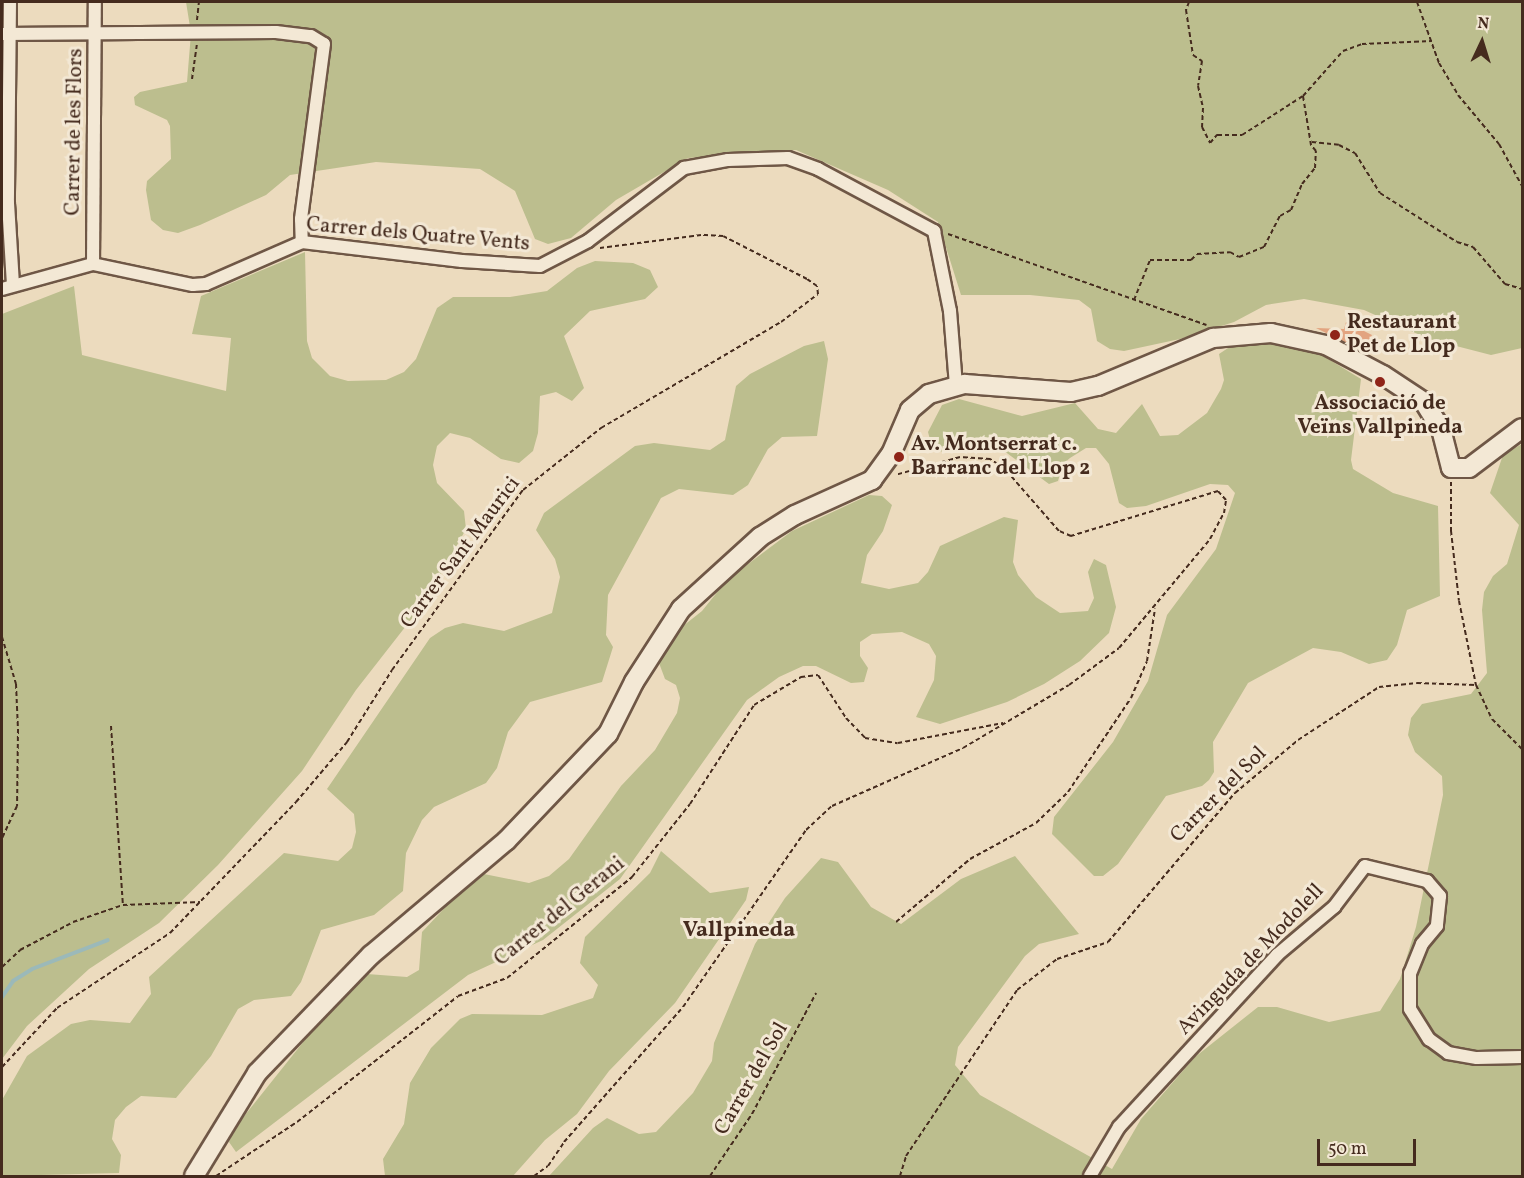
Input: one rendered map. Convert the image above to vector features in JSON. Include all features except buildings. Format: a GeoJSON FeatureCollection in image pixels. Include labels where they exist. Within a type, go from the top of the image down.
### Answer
{"type":"FeatureCollection","features":[{"type":"Feature","properties":{"kind":"street"},"geometry":{"type":"LineString","coordinates":[[7,287],[6,34],[10,2]]}},
{"type":"Feature","properties":{"kind":"street","name":"Carrer de les Flors"},"geometry":{"type":"LineString","coordinates":[[93,264],[95,2]]}},
{"type":"Feature","properties":{"kind":"street"},"geometry":{"type":"LineString","coordinates":[[6,34],[276,32],[311,36],[324,44],[325,56],[301,219],[302,242]]}},
{"type":"Feature","properties":{"kind":"street","name":"Carrer dels Quatre Vents"},"geometry":{"type":"LineString","coordinates":[[7,287],[93,264],[193,285],[206,284],[302,242],[524,266],[553,262],[588,241],[684,168],[775,158],[818,169],[934,231]]}},
{"type":"Feature","properties":{"kind":"street"},"geometry":{"type":"LineString","coordinates":[[934,231],[950,311],[956,386]]}},
{"type":"Feature","properties":{"kind":"street"},"geometry":{"type":"LineString","coordinates":[[194,1176],[256,1073],[371,955],[506,841],[608,734],[634,682],[681,609],[760,537],[795,515],[872,480],[891,454],[917,402],[956,386],[1071,392],[1098,386],[1213,338],[1238,333],[1305,338],[1383,375],[1424,402],[1434,414],[1451,468],[1468,468],[1522,428]]}},
{"type":"Feature","properties":{"kind":"street","name":"Avinguda de Modolell"},"geometry":{"type":"LineString","coordinates":[[1090,1176],[1119,1127],[1277,955],[1334,907],[1365,866],[1427,882],[1440,896],[1437,926],[1422,944],[1410,973],[1410,1008],[1429,1039],[1448,1053],[1477,1059],[1522,1057]]}},
{"type":"Feature","properties":{"kind":"path"},"geometry":{"type":"LineString","coordinates":[[1189,2],[1186,10],[1193,55],[1202,61],[1198,86],[1203,108],[1202,127],[1210,143],[1217,135],[1242,135],[1303,96],[1343,51],[1362,44],[1432,41]]}},
{"type":"Feature","properties":{"kind":"path"},"geometry":{"type":"LineString","coordinates":[[1417,2],[1439,63],[1458,95],[1499,144],[1522,186]]}},
{"type":"Feature","properties":{"kind":"path"},"geometry":{"type":"LineString","coordinates":[[1134,300],[1150,260],[1191,260],[1197,254],[1230,252],[1239,257],[1264,247],[1280,216],[1291,210],[1302,184],[1313,171],[1316,151],[1312,142],[1303,96]]}},
{"type":"Feature","properties":{"kind":"path"},"geometry":{"type":"LineString","coordinates":[[1312,142],[1339,145],[1355,153],[1380,193],[1457,242],[1473,247],[1505,284],[1522,289]]}},
{"type":"Feature","properties":{"kind":"path"},"geometry":{"type":"LineString","coordinates":[[934,231],[1238,333]]}},
{"type":"Feature","properties":{"kind":"path","name":"Carrer Sant Maurici"},"geometry":{"type":"LineString","coordinates":[[2,1067],[57,1008],[170,933],[347,742],[392,670],[523,490],[601,428],[781,322],[818,294],[817,286],[807,279],[723,236],[701,235],[609,249],[588,241]]}},
{"type":"Feature","properties":{"kind":"path"},"geometry":{"type":"LineString","coordinates":[[534,1176],[548,1166],[564,1142],[683,1007],[806,830],[832,806],[963,748],[1069,685],[1119,648],[1155,609],[1210,539],[1224,513],[1226,500],[1218,491],[1071,536],[1059,531],[1004,468],[990,459],[960,457],[872,480]]}},
{"type":"Feature","properties":{"kind":"path"},"geometry":{"type":"LineString","coordinates":[[1451,468],[1451,531],[1456,578],[1476,685],[1492,719],[1522,749]]}},
{"type":"Feature","properties":{"kind":"path"},"geometry":{"type":"LineString","coordinates":[[896,922],[970,859],[1036,823],[1068,792],[1131,698],[1147,661],[1155,609]]}},
{"type":"Feature","properties":{"kind":"path"},"geometry":{"type":"LineString","coordinates":[[2,637],[16,684],[18,729],[17,806],[2,838]]}},
{"type":"Feature","properties":{"kind":"path","name":"Carrer del Gerani"},"geometry":{"type":"LineString","coordinates":[[216,1176],[297,1122],[458,996],[507,978],[632,877],[690,804],[754,705],[801,677],[819,675],[846,718],[865,738],[898,742],[1005,723]]}},
{"type":"Feature","properties":{"kind":"path","name":"Carrer del Sol"},"geometry":{"type":"LineString","coordinates":[[900,1176],[906,1156],[1017,990],[1057,959],[1108,942],[1235,793],[1298,740],[1379,687],[1417,683],[1476,685]]}},
{"type":"Feature","properties":{"kind":"path"},"geometry":{"type":"LineString","coordinates":[[111,726],[123,905]]}},
{"type":"Feature","properties":{"kind":"path"},"geometry":{"type":"LineString","coordinates":[[2,967],[20,950],[64,927],[123,905],[200,902]]}},
{"type":"Feature","properties":{"kind":"path"},"geometry":{"type":"LineString","coordinates":[[1522,934],[1522,952]]}},
{"type":"Feature","properties":{"kind":"path","name":"Carrer del Sol"},"geometry":{"type":"LineString","coordinates":[[710,1176],[752,1114],[816,993]]}},
{"type":"Feature","properties":{"kind":"green space"},"geometry":{"type":"Polygon","coordinates":[[[186,2],[1522,2],[1522,348],[1491,355],[1429,339],[1364,310],[1304,299],[1266,305],[1234,322],[1180,339],[1124,351],[1110,349],[1097,341],[1091,309],[1079,300],[1030,295],[961,295],[938,222],[888,190],[796,150],[688,158],[616,200],[571,238],[548,244],[535,239],[515,191],[480,169],[376,162],[290,175],[266,195],[200,225],[178,233],[163,230],[151,220],[146,190],[147,181],[171,159],[170,126],[167,120],[135,105],[134,97],[140,92],[187,82],[191,33],[186,2]]]}},
{"type":"Feature","properties":{"kind":"green space"},"geometry":{"type":"Polygon","coordinates":[[[305,252],[307,341],[312,358],[330,376],[348,381],[386,380],[404,372],[416,359],[437,308],[453,297],[510,297],[547,291],[577,268],[595,261],[633,263],[650,270],[658,287],[645,299],[590,311],[564,336],[584,388],[572,401],[556,392],[540,396],[538,433],[533,451],[519,463],[501,459],[470,438],[450,433],[437,446],[433,465],[437,483],[464,511],[466,529],[427,599],[356,690],[302,771],[218,865],[159,923],[89,969],[27,1026],[2,1059],[2,314],[74,286],[82,355],[226,391],[231,338],[192,334],[201,296],[305,252]]]}},
{"type":"Feature","properties":{"kind":"green space"},"geometry":{"type":"Polygon","coordinates":[[[1257,340],[1307,346],[1361,379],[1351,460],[1353,469],[1393,493],[1438,506],[1440,596],[1407,610],[1397,645],[1387,660],[1369,664],[1341,652],[1313,648],[1248,683],[1213,742],[1214,772],[1209,780],[1202,786],[1166,796],[1118,864],[1103,876],[1094,876],[1052,834],[1054,817],[1113,742],[1148,681],[1167,615],[1216,549],[1235,493],[1228,485],[1210,484],[1146,506],[1127,508],[1119,503],[1109,464],[1096,448],[1086,448],[1070,458],[1063,464],[1058,481],[1049,484],[1000,448],[980,445],[952,452],[933,451],[928,432],[942,405],[959,399],[1022,416],[1075,403],[1098,429],[1116,433],[1142,404],[1160,436],[1178,435],[1207,413],[1221,389],[1224,380],[1219,354],[1234,344],[1257,340]]]}},
{"type":"Feature","properties":{"kind":"green space"},"geometry":{"type":"Polygon","coordinates":[[[824,341],[828,359],[817,436],[782,437],[768,449],[748,485],[733,495],[679,489],[661,498],[608,595],[606,635],[613,647],[602,682],[530,702],[508,732],[497,768],[486,783],[434,807],[422,820],[406,853],[403,891],[374,915],[321,930],[301,982],[291,996],[254,1000],[238,1009],[211,1056],[176,1098],[141,1096],[126,1107],[115,1120],[112,1139],[121,1155],[119,1173],[2,1176],[2,1100],[27,1056],[71,1024],[90,1020],[130,1023],[151,994],[149,977],[284,853],[338,861],[352,848],[356,832],[354,814],[327,789],[430,638],[445,628],[463,623],[504,631],[552,613],[560,577],[555,559],[536,530],[544,513],[635,446],[654,443],[710,450],[725,440],[736,386],[750,374],[804,346],[824,341]]]}},
{"type":"Feature","properties":{"kind":"green space"},"geometry":{"type":"Polygon","coordinates":[[[1522,444],[1522,1176],[549,1176],[593,1128],[607,1118],[639,1134],[656,1132],[693,1093],[712,1061],[714,1043],[755,944],[785,898],[821,858],[838,862],[871,907],[901,924],[961,879],[1015,856],[1079,934],[1039,944],[1025,956],[958,1047],[955,1065],[980,1095],[1112,1169],[1141,1119],[1195,1057],[1258,1007],[1277,1007],[1329,1022],[1380,1011],[1400,979],[1416,927],[1443,795],[1442,776],[1415,752],[1408,735],[1411,718],[1422,704],[1471,694],[1487,673],[1482,610],[1484,592],[1493,576],[1507,564],[1519,525],[1490,493],[1503,455],[1522,444]]]}},
{"type":"Feature","properties":{"kind":"green space"},"geometry":{"type":"Polygon","coordinates":[[[869,495],[882,496],[892,505],[883,531],[867,555],[861,583],[889,589],[918,583],[928,572],[940,546],[1004,517],[1018,520],[1013,562],[1018,575],[1036,597],[1060,613],[1088,611],[1094,598],[1088,572],[1094,559],[1106,565],[1116,607],[1109,633],[1080,661],[1044,684],[1007,702],[940,724],[916,717],[934,680],[936,656],[929,644],[902,632],[872,634],[860,642],[860,656],[868,668],[864,682],[851,683],[816,666],[803,666],[779,677],[747,700],[620,879],[543,940],[468,975],[236,1152],[229,1142],[233,1130],[308,1036],[367,974],[407,977],[419,970],[422,932],[471,880],[484,874],[529,883],[549,876],[569,859],[621,786],[655,750],[677,713],[680,698],[676,685],[665,679],[659,663],[663,650],[678,630],[702,611],[727,580],[792,531],[869,495]]]}},
{"type":"Feature","properties":{"kind":"green space"},"geometry":{"type":"Polygon","coordinates":[[[661,851],[710,893],[749,887],[746,900],[675,1003],[609,1071],[577,1114],[545,1140],[513,1176],[385,1176],[383,1159],[404,1124],[410,1083],[431,1048],[460,1019],[472,1014],[542,1015],[593,998],[598,985],[580,963],[585,937],[650,873],[661,851]]]}},
{"type":"Feature","properties":{"kind":"waterway"},"geometry":{"type":"LineString","coordinates":[[2,997],[13,981],[32,969],[108,940]]}},
{"type":"Feature","properties":{"kind":"place","name":"Restaurant Pet de Llop"},"geometry":{"type":"Point","coordinates":[1335,335]}},
{"type":"Feature","properties":{"kind":"place","name":"Associació de Veïns Vallpineda"},"geometry":{"type":"Point","coordinates":[1380,382]}},
{"type":"Feature","properties":{"kind":"place","name":"Av. Montserrat c. Barranc del Llop 2"},"geometry":{"type":"Point","coordinates":[899,457]}},
{"type":"Feature","properties":{"kind":"district","name":"Vallpineda"},"geometry":{"type":"Point","coordinates":[739,931]}}]}
